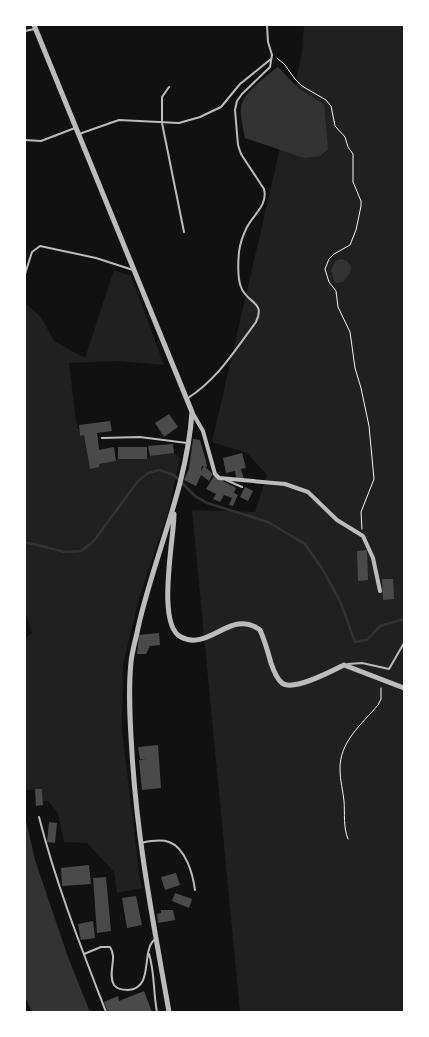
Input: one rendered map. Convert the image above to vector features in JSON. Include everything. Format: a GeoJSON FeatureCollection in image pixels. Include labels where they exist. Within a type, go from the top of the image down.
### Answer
{"type":"FeatureCollection","features":[{"type":"Feature","properties":{"kind":"street"},"geometry":{"type":"LineString","coordinates":[[35,27],[192,412],[203,431],[215,474],[219,478],[285,484],[308,492],[337,520],[363,536],[372,558],[380,591]]}},
{"type":"Feature","properties":{"kind":"street"},"geometry":{"type":"LineString","coordinates":[[168,1012],[134,788],[130,723],[131,662],[145,597],[174,509],[189,444],[192,412]]}},
{"type":"Feature","properties":{"kind":"street"},"geometry":{"type":"LineString","coordinates":[[174,509],[168,605],[170,624],[180,637],[194,640],[204,638],[242,622],[255,626],[260,630],[272,664],[282,683],[298,685],[344,665],[404,688]]}},
{"type":"Feature","properties":{"kind":"lane"},"geometry":{"type":"LineString","coordinates":[[187,398],[199,391],[224,367],[256,322],[259,314],[258,307],[246,296],[240,284],[239,252],[248,225],[266,196],[264,189],[241,154],[238,145],[234,110],[242,94],[270,67],[272,55],[268,42],[268,25]]}},
{"type":"Feature","properties":{"kind":"lane"},"geometry":{"type":"LineString","coordinates":[[25,30],[35,27]]}},
{"type":"Feature","properties":{"kind":"lane"},"geometry":{"type":"LineString","coordinates":[[80,134],[119,120],[179,123],[214,111],[221,107],[240,84],[268,63],[272,55]]}},
{"type":"Feature","properties":{"kind":"lane"},"geometry":{"type":"LineString","coordinates":[[169,87],[162,97],[162,123],[184,232]]}},
{"type":"Feature","properties":{"kind":"lane"},"geometry":{"type":"LineString","coordinates":[[25,140],[41,141],[77,128]]}},
{"type":"Feature","properties":{"kind":"lane"},"geometry":{"type":"LineString","coordinates":[[25,274],[32,252],[40,246],[96,258],[135,270]]}},
{"type":"Feature","properties":{"kind":"lane"},"geometry":{"type":"LineString","coordinates":[[102,438],[140,437],[166,439],[189,444]]}},
{"type":"Feature","properties":{"kind":"lane"},"geometry":{"type":"LineString","coordinates":[[219,478],[242,487]]}},
{"type":"Feature","properties":{"kind":"lane"},"geometry":{"type":"LineString","coordinates":[[344,665],[362,663],[389,669],[404,643]]}},
{"type":"Feature","properties":{"kind":"lane"},"geometry":{"type":"LineString","coordinates":[[39,817],[62,898],[106,1012]]}},
{"type":"Feature","properties":{"kind":"lane"},"geometry":{"type":"LineString","coordinates":[[141,843],[160,841],[174,844],[180,850],[191,870],[195,890]]}},
{"type":"Feature","properties":{"kind":"lane"},"geometry":{"type":"LineString","coordinates":[[84,954],[101,946],[110,947],[113,954],[113,982],[121,990],[134,989],[142,982],[147,966],[149,945],[156,938]]}},
{"type":"Feature","properties":{"kind":"lane"},"geometry":{"type":"LineString","coordinates":[[149,952],[154,971],[154,996],[157,1012]]}},
{"type":"Feature","properties":{"kind":"path"},"geometry":{"type":"LineString","coordinates":[[271,49],[298,83],[326,100],[331,106],[335,126],[345,137],[354,157],[353,182],[361,201],[360,214],[350,245],[334,254],[329,259],[325,269],[329,282],[336,291],[338,307],[350,332],[354,368],[361,388],[369,426],[374,479],[361,512],[363,536]]}},
{"type":"Feature","properties":{"kind":"path"},"geometry":{"type":"LineString","coordinates":[[348,839],[344,830],[344,797],[340,770],[343,751],[351,735],[378,705],[381,699],[381,680]]}},
{"type":"Feature","properties":{"kind":"shaded area"},"geometry":{"type":"Polygon","coordinates":[[[304,25],[404,25],[404,1012],[240,1012],[192,510],[255,512],[267,475],[247,453],[212,442],[302,53],[304,25]]]}},
{"type":"Feature","properties":{"kind":"shaded area"},"geometry":{"type":"Polygon","coordinates":[[[278,67],[299,89],[324,104],[328,149],[320,156],[304,158],[245,138],[241,115],[242,102],[256,85],[278,67]]]}},
{"type":"Feature","properties":{"kind":"shaded area"},"geometry":{"type":"Polygon","coordinates":[[[341,259],[347,261],[351,266],[350,273],[343,282],[335,283],[331,271],[335,261],[341,259]]]}},
{"type":"Feature","properties":{"kind":"shaded area"},"geometry":{"type":"Polygon","coordinates":[[[114,270],[131,276],[164,365],[118,361],[69,363],[76,421],[80,435],[84,435],[90,469],[99,467],[99,464],[118,459],[147,459],[150,456],[174,453],[180,458],[167,516],[139,598],[123,665],[122,730],[142,888],[117,893],[114,872],[87,843],[64,842],[58,813],[49,802],[43,801],[42,789],[25,790],[25,638],[32,633],[25,612],[25,303],[41,317],[54,341],[85,358],[114,270]]]}},
{"type":"Feature","properties":{"kind":"shaded area"},"geometry":{"type":"Polygon","coordinates":[[[25,816],[35,860],[68,957],[90,1012],[32,1012],[25,997],[25,816]]]}},
{"type":"Feature","properties":{"kind":"building"},"geometry":{"type":"Polygon","coordinates":[[[169,414],[178,427],[164,437],[155,423],[169,414]]]}},
{"type":"Feature","properties":{"kind":"building"},"geometry":{"type":"Polygon","coordinates":[[[110,421],[112,431],[97,433],[99,450],[114,447],[116,461],[99,464],[99,467],[90,469],[84,435],[80,436],[79,425],[110,421]]]}},
{"type":"Feature","properties":{"kind":"building"},"geometry":{"type":"Polygon","coordinates":[[[193,439],[200,440],[206,461],[207,467],[205,467],[213,474],[209,481],[201,475],[196,486],[184,480],[189,469],[193,439]]]}},
{"type":"Feature","properties":{"kind":"building"},"geometry":{"type":"Polygon","coordinates":[[[173,444],[174,453],[150,456],[148,446],[173,444]]]}},
{"type":"Feature","properties":{"kind":"building"},"geometry":{"type":"Polygon","coordinates":[[[118,447],[147,447],[147,459],[118,459],[118,447]]]}},
{"type":"Feature","properties":{"kind":"building"},"geometry":{"type":"Polygon","coordinates":[[[242,453],[246,468],[241,469],[244,479],[236,478],[235,471],[226,473],[223,458],[242,453]]]}},
{"type":"Feature","properties":{"kind":"building"},"geometry":{"type":"Polygon","coordinates":[[[214,476],[236,488],[234,493],[238,495],[233,506],[229,505],[232,498],[224,495],[220,502],[213,499],[216,494],[206,489],[214,476]]]}},
{"type":"Feature","properties":{"kind":"building"},"geometry":{"type":"Polygon","coordinates":[[[245,487],[253,491],[248,501],[240,497],[245,487]]]}},
{"type":"Feature","properties":{"kind":"building"},"geometry":{"type":"Polygon","coordinates":[[[367,550],[368,580],[358,581],[357,551],[367,550]]]}},
{"type":"Feature","properties":{"kind":"building"},"geometry":{"type":"Polygon","coordinates":[[[382,579],[393,579],[394,599],[383,600],[382,579]]]}},
{"type":"Feature","properties":{"kind":"building"},"geometry":{"type":"Polygon","coordinates":[[[159,633],[160,645],[150,646],[146,654],[137,654],[139,635],[159,633]]]}},
{"type":"Feature","properties":{"kind":"building"},"geometry":{"type":"Polygon","coordinates":[[[158,745],[161,788],[142,790],[139,760],[146,759],[140,759],[138,747],[158,745]]]}},
{"type":"Feature","properties":{"kind":"building"},"geometry":{"type":"Polygon","coordinates":[[[35,789],[42,789],[43,805],[36,806],[35,789]]]}},
{"type":"Feature","properties":{"kind":"building"},"geometry":{"type":"Polygon","coordinates":[[[49,822],[57,823],[55,843],[47,842],[49,822]]]}},
{"type":"Feature","properties":{"kind":"building"},"geometry":{"type":"Polygon","coordinates":[[[89,865],[91,884],[62,886],[61,868],[89,865]]]}},
{"type":"Feature","properties":{"kind":"building"},"geometry":{"type":"Polygon","coordinates":[[[176,873],[180,885],[165,890],[161,877],[176,873]]]}},
{"type":"Feature","properties":{"kind":"building"},"geometry":{"type":"Polygon","coordinates":[[[106,877],[111,931],[97,933],[93,878],[106,877]]]}},
{"type":"Feature","properties":{"kind":"building"},"geometry":{"type":"Polygon","coordinates":[[[175,893],[192,899],[189,908],[172,901],[175,893]]]}},
{"type":"Feature","properties":{"kind":"building"},"geometry":{"type":"Polygon","coordinates":[[[136,896],[142,925],[127,928],[122,898],[136,896]]]}},
{"type":"Feature","properties":{"kind":"building"},"geometry":{"type":"Polygon","coordinates":[[[161,910],[173,910],[175,920],[158,923],[157,914],[161,913],[161,910]]]}},
{"type":"Feature","properties":{"kind":"building"},"geometry":{"type":"Polygon","coordinates":[[[93,921],[95,938],[81,940],[78,924],[93,921]]]}},
{"type":"Feature","properties":{"kind":"building"},"geometry":{"type":"Polygon","coordinates":[[[144,991],[152,1012],[108,1012],[104,1002],[118,996],[119,1001],[144,991]]]}},
{"type":"Feature","properties":{"kind":"waterway"},"geometry":{"type":"LineString","coordinates":[[25,542],[65,552],[81,551],[93,542],[138,481],[148,473],[159,470],[174,475],[195,496],[207,503],[268,522],[305,544],[323,570],[341,603],[355,642],[367,640],[380,626],[404,619]]}}]}
